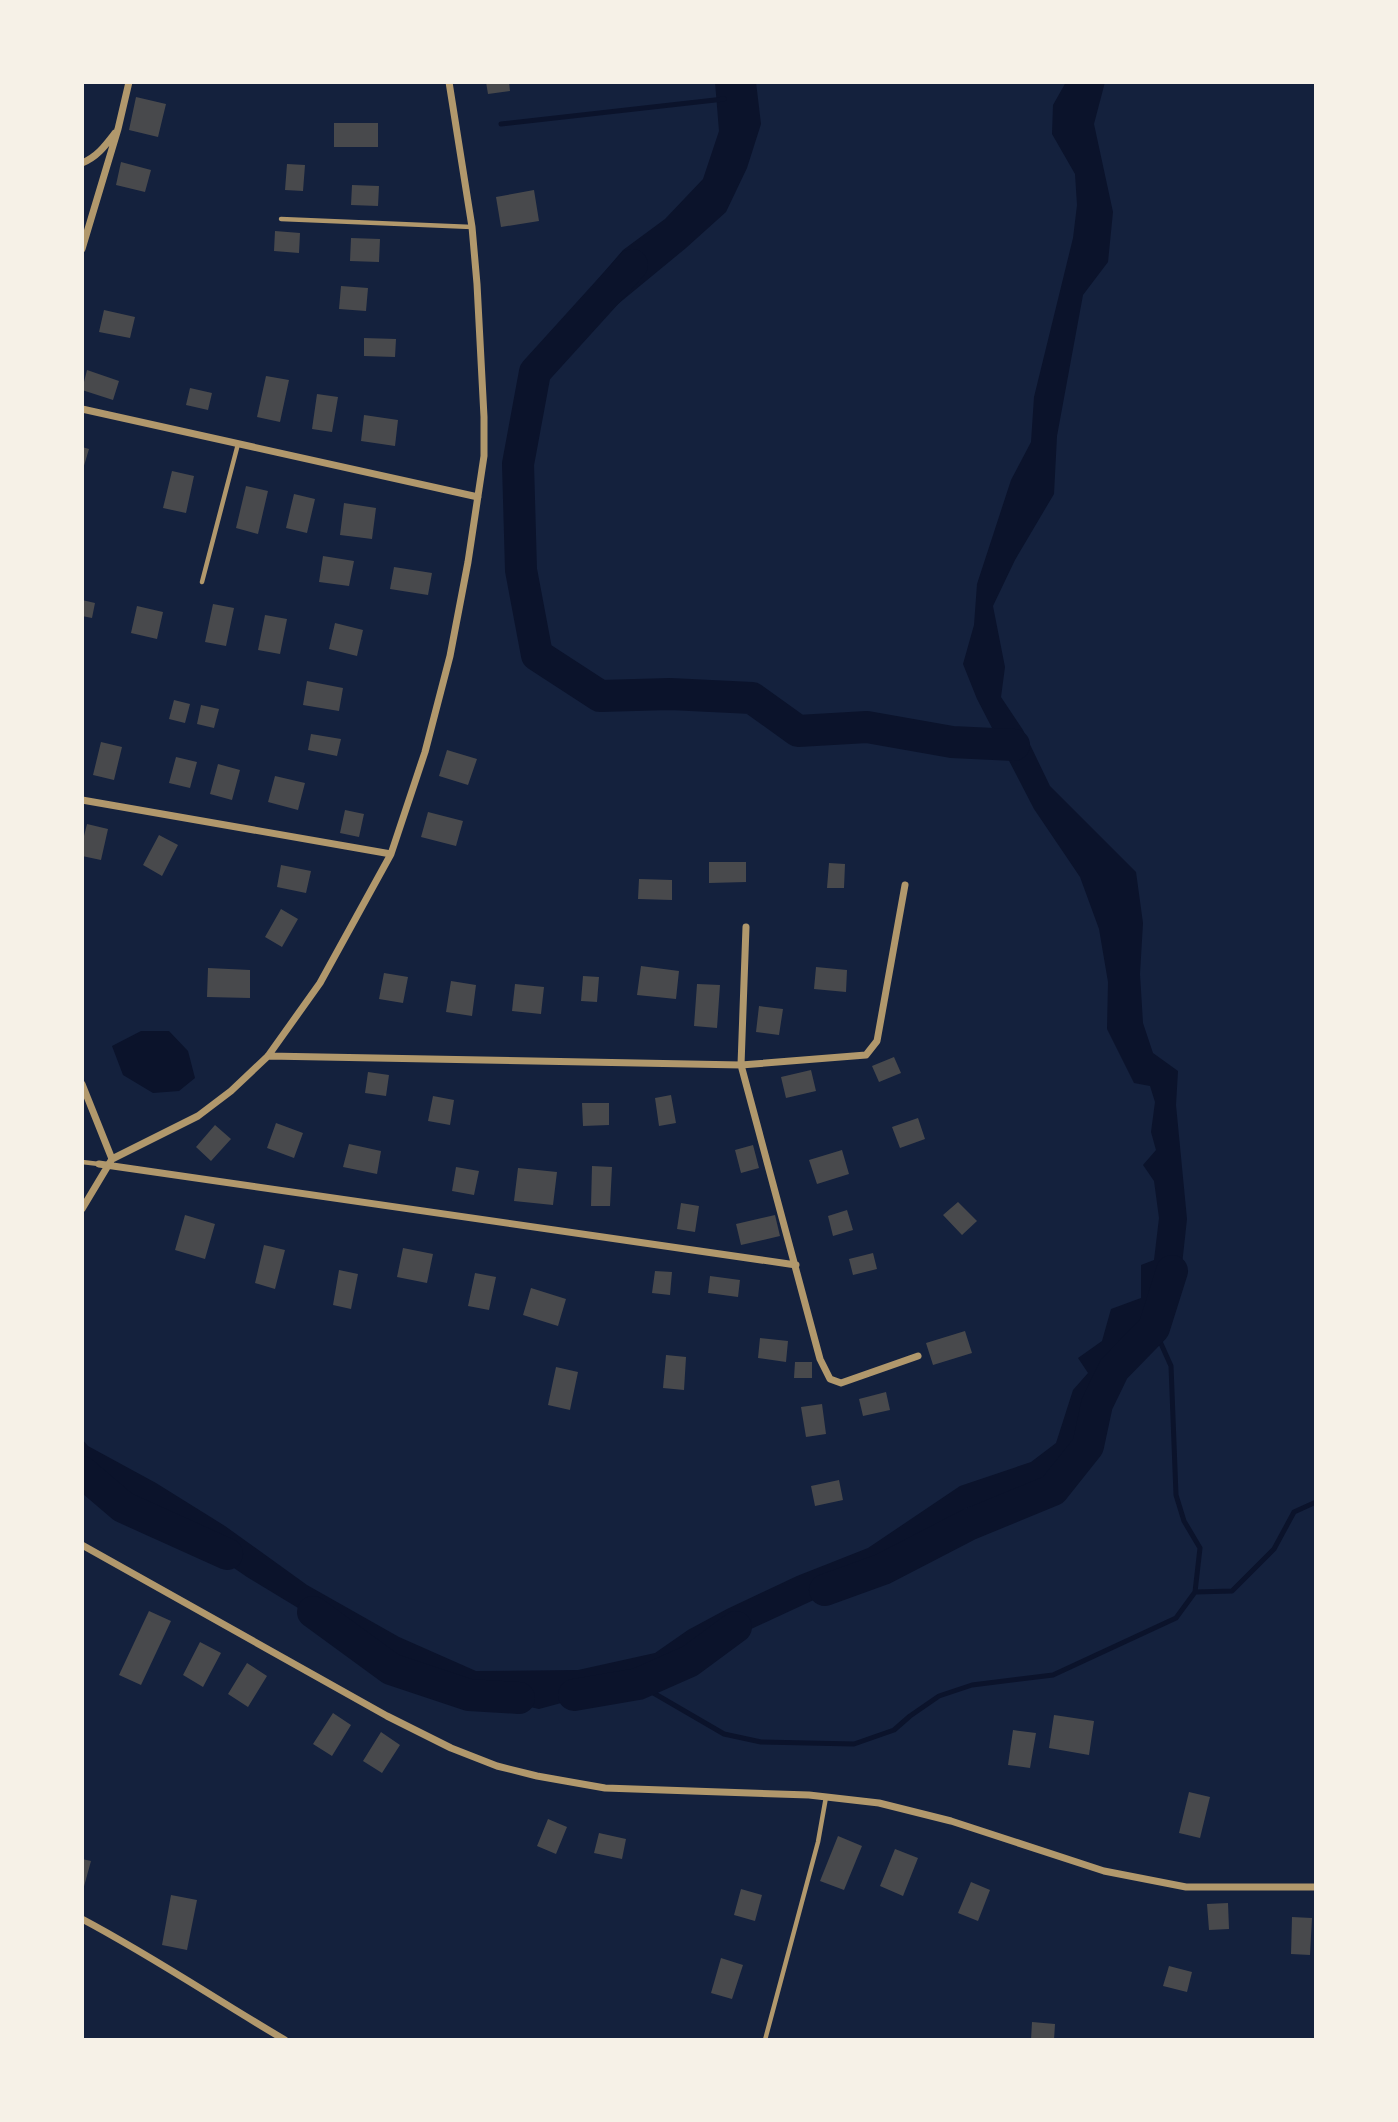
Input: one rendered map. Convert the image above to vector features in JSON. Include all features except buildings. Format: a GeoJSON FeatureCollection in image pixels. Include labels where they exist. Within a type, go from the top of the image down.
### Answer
{"type":"FeatureCollection","features":[{"type":"Feature","properties":{"kind":"street"},"geometry":{"type":"LineString","coordinates":[[82,249],[118,129],[128,82]]}},
{"type":"Feature","properties":{"kind":"street"},"geometry":{"type":"LineString","coordinates":[[82,1209],[97,1186],[102,1165],[198,1116],[231,1091],[268,1056],[320,983],[391,853],[425,752],[450,656],[484,456],[472,228],[449,82]]}},
{"type":"Feature","properties":{"kind":"street"},"geometry":{"type":"LineString","coordinates":[[82,163],[103,149],[118,129]]}},
{"type":"Feature","properties":{"kind":"street"},"geometry":{"type":"LineString","coordinates":[[82,409],[478,496]]}},
{"type":"Feature","properties":{"kind":"street"},"geometry":{"type":"LineString","coordinates":[[82,800],[391,853]]}},
{"type":"Feature","properties":{"kind":"street"},"geometry":{"type":"LineString","coordinates":[[268,1056],[741,1065],[866,1055],[877,1041],[905,886]]}},
{"type":"Feature","properties":{"kind":"street"},"geometry":{"type":"LineString","coordinates":[[746,927],[741,1065],[820,1359],[830,1380],[841,1383],[918,1356]]}},
{"type":"Feature","properties":{"kind":"street"},"geometry":{"type":"LineString","coordinates":[[82,1084],[112,1159]]}},
{"type":"Feature","properties":{"kind":"street"},"geometry":{"type":"LineString","coordinates":[[102,1165],[796,1265]]}},
{"type":"Feature","properties":{"kind":"street"},"geometry":{"type":"LineString","coordinates":[[82,1545],[387,1716],[451,1748],[496,1766],[605,1788],[826,1797],[879,1803],[951,1821],[1104,1871],[1136,1878],[1186,1887],[1316,1888]]}},
{"type":"Feature","properties":{"kind":"street"},"geometry":{"type":"LineString","coordinates":[[82,1919],[124,1941],[285,2040]]}},
{"type":"Feature","properties":{"kind":"lane"},"geometry":{"type":"LineString","coordinates":[[281,219],[472,228]]}},
{"type":"Feature","properties":{"kind":"lane"},"geometry":{"type":"LineString","coordinates":[[202,582],[238,444]]}},
{"type":"Feature","properties":{"kind":"lane"},"geometry":{"type":"LineString","coordinates":[[82,1162],[102,1165]]}},
{"type":"Feature","properties":{"kind":"lane"},"geometry":{"type":"LineString","coordinates":[[765,2040],[818,1842],[826,1797]]}},
{"type":"Feature","properties":{"kind":"water"},"geometry":{"type":"Polygon","coordinates":[[[715,82],[756,82],[761,124],[747,168],[726,212],[612,309],[594,284],[623,250],[665,219],[703,179],[719,131],[715,82]]]}},
{"type":"Feature","properties":{"kind":"water"},"geometry":{"type":"Polygon","coordinates":[[[1066,82],[1105,82],[1094,124],[1113,212],[1108,262],[1083,295],[1057,436],[1054,494],[1015,560],[993,606],[1005,667],[1001,697],[1023,730],[1050,786],[1136,872],[1143,923],[1140,974],[1143,1023],[1153,1053],[1178,1071],[1176,1105],[1187,1219],[1181,1274],[1162,1310],[1137,1326],[1080,1452],[1045,1487],[1004,1495],[965,1509],[898,1557],[859,1579],[674,1667],[613,1689],[539,1709],[468,1693],[407,1674],[247,1577],[183,1533],[134,1513],[82,1474],[82,1439],[88,1446],[156,1483],[225,1526],[307,1585],[399,1637],[476,1671],[578,1670],[655,1653],[688,1630],[727,1609],[797,1576],[868,1548],[960,1486],[1031,1462],[1056,1443],[1073,1390],[1088,1373],[1078,1358],[1102,1341],[1111,1309],[1141,1298],[1141,1265],[1154,1260],[1159,1218],[1154,1181],[1143,1165],[1156,1150],[1151,1132],[1155,1102],[1150,1086],[1134,1083],[1107,1029],[1108,982],[1099,929],[1080,877],[1034,809],[977,699],[963,664],[974,625],[977,584],[1011,480],[1031,442],[1034,397],[1073,238],[1077,205],[1075,174],[1052,134],[1053,105],[1066,82]]]}},
{"type":"Feature","properties":{"kind":"water"},"geometry":{"type":"Polygon","coordinates":[[[141,1031],[169,1031],[188,1051],[195,1078],[179,1091],[153,1093],[123,1075],[112,1046],[141,1031]]]}},
{"type":"Feature","properties":{"kind":"waterway"},"geometry":{"type":"LineString","coordinates":[[501,124],[724,99]]}},
{"type":"Feature","properties":{"kind":"waterway"},"geometry":{"type":"LineString","coordinates":[[632,265],[535,372],[518,464],[521,570],[537,655],[600,696],[670,694],[752,698],[798,731],[867,727],[952,742],[1014,745]]}},
{"type":"Feature","properties":{"kind":"waterway"},"geometry":{"type":"LineString","coordinates":[[825,1590],[883,1569],[968,1525],[1053,1490],[1088,1446],[1097,1404],[1114,1369],[1154,1328],[1172,1271]]}},
{"type":"Feature","properties":{"kind":"waterway"},"geometry":{"type":"LineString","coordinates":[[638,1684],[724,1734],[761,1742],[854,1744],[894,1730],[939,1696],[972,1685],[1053,1675],[1176,1618],[1195,1592],[1200,1548],[1184,1521],[1176,1495],[1171,1366],[1154,1328]]}},
{"type":"Feature","properties":{"kind":"waterway"},"geometry":{"type":"LineString","coordinates":[[82,1472],[123,1507],[227,1554]]}},
{"type":"Feature","properties":{"kind":"waterway"},"geometry":{"type":"LineString","coordinates":[[1195,1592],[1232,1591],[1274,1549],[1294,1512],[1316,1502]]}},
{"type":"Feature","properties":{"kind":"waterway"},"geometry":{"type":"LineString","coordinates":[[313,1612],[391,1669],[469,1695],[519,1698]]}},
{"type":"Feature","properties":{"kind":"waterway"},"geometry":{"type":"LineString","coordinates":[[574,1695],[638,1684],[690,1661],[736,1627]]}}]}
